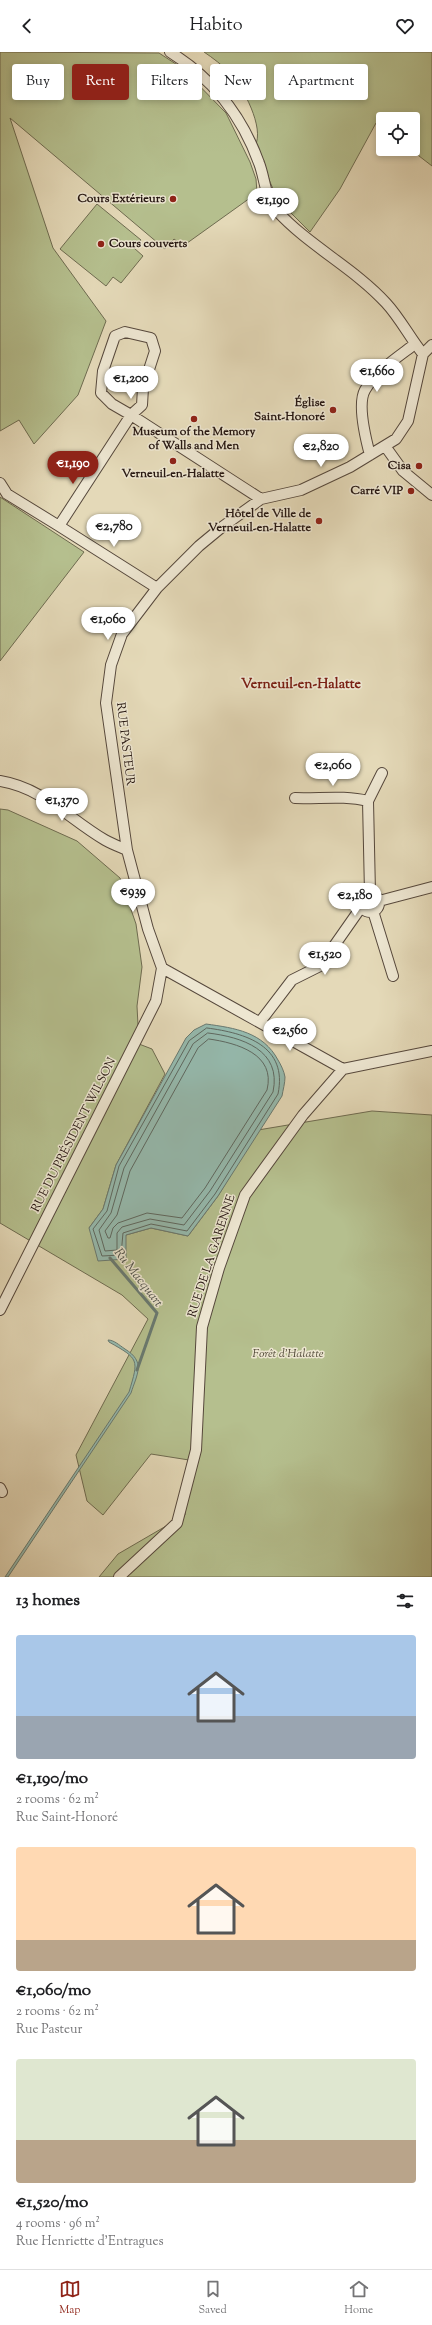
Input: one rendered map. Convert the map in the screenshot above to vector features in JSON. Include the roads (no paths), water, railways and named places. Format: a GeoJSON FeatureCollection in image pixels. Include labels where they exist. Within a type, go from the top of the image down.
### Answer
{"type":"FeatureCollection","features":[{"type":"Feature","properties":{"kind":"street"},"geometry":{"type":"LineString","coordinates":[[170,52],[213,86],[229,105],[255,152],[267,192],[276,210],[307,240],[343,266],[386,303],[423,354],[432,345]]}},
{"type":"Feature","properties":{"kind":"street"},"geometry":{"type":"LineString","coordinates":[[59,526],[130,415],[142,405],[143,388],[155,351],[151,338],[125,332],[116,336],[103,371],[101,393],[112,404],[130,415],[261,499]]}},
{"type":"Feature","properties":{"kind":"street"},"geometry":{"type":"LineString","coordinates":[[370,455],[362,427],[364,391],[380,373],[415,344]]}},
{"type":"Feature","properties":{"kind":"street","name":"RUE PASTEUR"},"geometry":{"type":"LineString","coordinates":[[162,968],[148,929],[127,850],[109,733],[106,703],[107,689],[111,665],[122,634],[157,588],[199,546],[222,527],[261,499],[301,490],[370,455],[402,432],[408,421],[423,354]]}},
{"type":"Feature","properties":{"kind":"street"},"geometry":{"type":"LineString","coordinates":[[384,446],[403,472],[432,495]]}},
{"type":"Feature","properties":{"kind":"street"},"geometry":{"type":"LineString","coordinates":[[0,483],[7,494],[157,588]]}},
{"type":"Feature","properties":{"kind":"street"},"geometry":{"type":"LineString","coordinates":[[370,893],[368,801],[382,773]]}},
{"type":"Feature","properties":{"kind":"street"},"geometry":{"type":"LineString","coordinates":[[0,781],[24,787],[44,797],[105,840],[127,850]]}},
{"type":"Feature","properties":{"kind":"street"},"geometry":{"type":"LineString","coordinates":[[295,798],[324,799],[351,796],[368,801]]}},
{"type":"Feature","properties":{"kind":"street"},"geometry":{"type":"LineString","coordinates":[[379,901],[432,887]]}},
{"type":"Feature","properties":{"kind":"street"},"geometry":{"type":"LineString","coordinates":[[370,893],[377,896],[379,901],[377,908],[373,912]]}},
{"type":"Feature","properties":{"kind":"street"},"geometry":{"type":"LineString","coordinates":[[260,1022],[292,980],[320,966],[362,906],[362,898],[370,893]]}},
{"type":"Feature","properties":{"kind":"street"},"geometry":{"type":"LineString","coordinates":[[362,906],[365,910],[373,912]]}},
{"type":"Feature","properties":{"kind":"street"},"geometry":{"type":"LineString","coordinates":[[373,912],[393,976]]}},
{"type":"Feature","properties":{"kind":"street"},"geometry":{"type":"LineString","coordinates":[[162,968],[343,1069],[432,1051]]}},
{"type":"Feature","properties":{"kind":"street","name":"RUE DU PRÉSIDENT WILSON"},"geometry":{"type":"LineString","coordinates":[[0,1310],[156,1001],[162,968]]}},
{"type":"Feature","properties":{"kind":"street","name":"RUE DE LA GARENNE"},"geometry":{"type":"LineString","coordinates":[[119,1577],[177,1523],[196,1450],[202,1327],[219,1268],[245,1195],[302,1115],[343,1069]]}},
{"type":"Feature","properties":{"kind":"water"},"geometry":{"type":"Polygon","coordinates":[[[206,1024],[238,1030],[256,1037],[264,1043],[272,1051],[284,1073],[285,1079],[282,1096],[218,1196],[188,1236],[151,1228],[126,1235],[126,1259],[98,1261],[89,1228],[103,1209],[116,1165],[186,1038],[194,1030],[206,1024]]]}},
{"type":"Feature","properties":{"kind":"water"},"geometry":{"type":"Polygon","coordinates":[[[108,1340],[119,1344],[136,1359],[138,1369],[131,1393],[8,1577],[5,1577],[129,1392],[134,1373],[134,1361],[126,1352],[108,1340]]]}},
{"type":"Feature","properties":{"kind":"waterway","name":"Ru Macquart"},"geometry":{"type":"LineString","coordinates":[[110,1258],[157,1313],[137,1370]]}},
{"type":"Feature","properties":{"kind":"place","name":"Cours Extérieurs"},"geometry":{"type":"Point","coordinates":[173,199]}},
{"type":"Feature","properties":{"kind":"place","name":"Cours couverts"},"geometry":{"type":"Point","coordinates":[101,244]}},
{"type":"Feature","properties":{"kind":"place","name":"Église Saint-Honoré"},"geometry":{"type":"Point","coordinates":[333,410]}},
{"type":"Feature","properties":{"kind":"place","name":"Museum of the Memory of Walls and Men"},"geometry":{"type":"Point","coordinates":[194,419]}},
{"type":"Feature","properties":{"kind":"place","name":"Verneuil-en-Halatte"},"geometry":{"type":"Point","coordinates":[173,461]}},
{"type":"Feature","properties":{"kind":"place","name":"Cisa"},"geometry":{"type":"Point","coordinates":[419,466]}},
{"type":"Feature","properties":{"kind":"place","name":"Carré VIP"},"geometry":{"type":"Point","coordinates":[411,491]}},
{"type":"Feature","properties":{"kind":"place","name":"Hôtel de Ville de Verneuil-en-Halatte"},"geometry":{"type":"Point","coordinates":[319,521]}},
{"type":"Feature","properties":{"kind":"district","name":"Verneuil-en-Halatte"},"geometry":{"type":"Point","coordinates":[301,685]}},
{"type":"Feature","properties":{"kind":"park label","name":"Forêt d'Halatte"},"geometry":{"type":"Point","coordinates":[288,1354]}}]}
